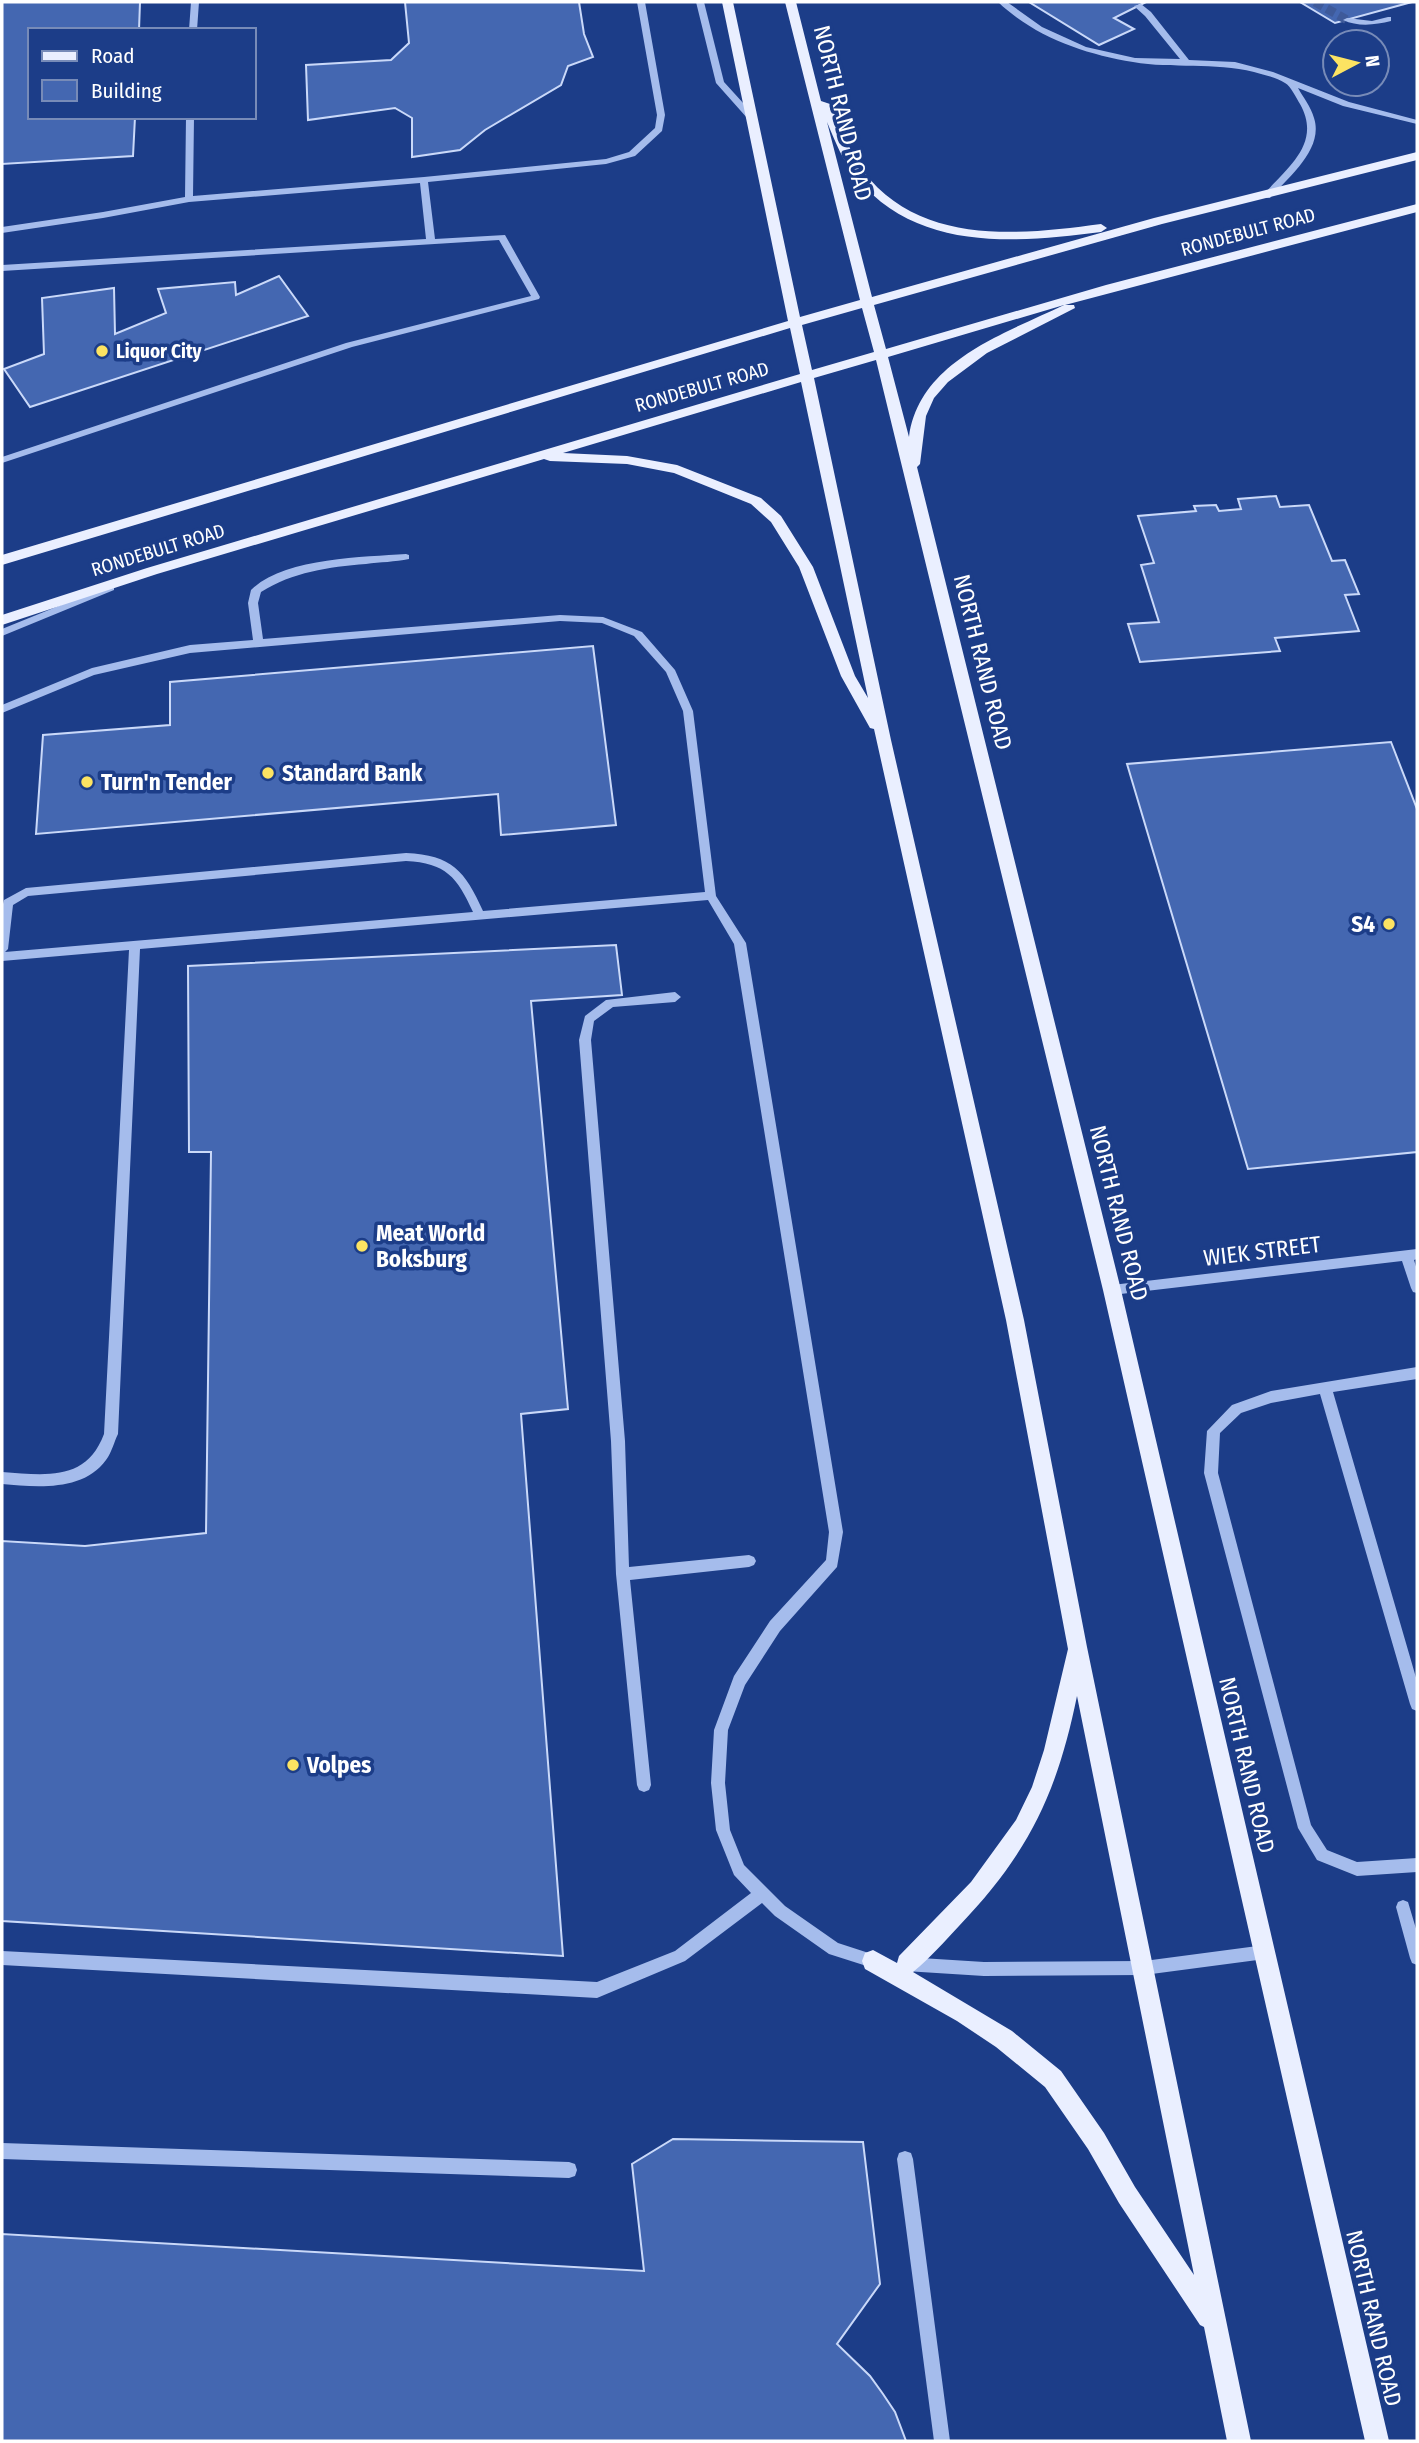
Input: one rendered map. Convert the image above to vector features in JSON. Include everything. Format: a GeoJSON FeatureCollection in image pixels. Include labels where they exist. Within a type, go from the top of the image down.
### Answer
{"type":"FeatureCollection","features":[{"type":"Feature","properties":{"kind":"main road"},"geometry":{"type":"LineString","coordinates":[[727,2],[884,740],[1015,1321],[1077,1647],[1144,1968],[1213,2325],[1239,2441]]}},
{"type":"Feature","properties":{"kind":"main road","name":"NORTH RAND ROAD"},"geometry":{"type":"LineString","coordinates":[[790,2],[912,476],[1112,1290],[1377,2441]]}},
{"type":"Feature","properties":{"kind":"main road"},"geometry":{"type":"LineString","coordinates":[[810,75],[859,174],[878,195],[910,216],[950,229],[990,236],[1025,238],[1158,221]]}},
{"type":"Feature","properties":{"kind":"main road","name":"RONDEBULT ROAD"},"geometry":{"type":"LineString","coordinates":[[2,560],[794,323],[1158,221],[1267,196],[1417,156]]}},
{"type":"Feature","properties":{"kind":"main road","name":"RONDEBULT ROAD"},"geometry":{"type":"LineString","coordinates":[[2,620],[152,571],[806,376],[1110,288],[1417,208]]}},
{"type":"Feature","properties":{"kind":"main road"},"geometry":{"type":"LineString","coordinates":[[912,476],[919,415],[933,391],[964,361],[1110,288]]}},
{"type":"Feature","properties":{"kind":"main road"},"geometry":{"type":"LineString","coordinates":[[533,456],[627,460],[677,469],[756,502],[776,519],[806,567],[848,676],[884,740]]}},
{"type":"Feature","properties":{"kind":"main road"},"geometry":{"type":"LineString","coordinates":[[907,1964],[963,1908],[989,1876],[1034,1807],[1059,1738],[1077,1647]]}},
{"type":"Feature","properties":{"kind":"main road"},"geometry":{"type":"LineString","coordinates":[[873,1961],[965,2013],[1004,2039],[1053,2079],[1096,2141],[1126,2195],[1213,2325]]}},
{"type":"Feature","properties":{"kind":"street"},"geometry":{"type":"LineString","coordinates":[[193,28],[195,2]]}},
{"type":"Feature","properties":{"kind":"street"},"geometry":{"type":"LineString","coordinates":[[25,225],[103,215],[189,199],[424,180],[607,161],[632,154],[659,129],[661,115],[641,2]]}},
{"type":"Feature","properties":{"kind":"street"},"geometry":{"type":"LineString","coordinates":[[700,2],[720,83],[751,117]]}},
{"type":"Feature","properties":{"kind":"street"},"geometry":{"type":"LineString","coordinates":[[1002,2],[1040,29],[1084,49],[1135,60],[1232,64],[1270,74],[1346,104],[1417,122]]}},
{"type":"Feature","properties":{"kind":"street"},"geometry":{"type":"LineString","coordinates":[[1138,6],[1148,14],[1185,60]]}},
{"type":"Feature","properties":{"kind":"street"},"geometry":{"type":"LineString","coordinates":[[1267,196],[1307,148],[1312,135],[1311,119],[1291,83]]}},
{"type":"Feature","properties":{"kind":"street"},"geometry":{"type":"LineString","coordinates":[[189,199],[191,119]]}},
{"type":"Feature","properties":{"kind":"street"},"geometry":{"type":"LineString","coordinates":[[424,180],[431,241]]}},
{"type":"Feature","properties":{"kind":"street"},"geometry":{"type":"LineString","coordinates":[[2,268],[502,237],[536,297],[349,345],[2,460]]}},
{"type":"Feature","properties":{"kind":"street"},"geometry":{"type":"LineString","coordinates":[[259,643],[253,603],[256,590],[267,582],[283,574],[316,567],[406,556]]}},
{"type":"Feature","properties":{"kind":"street"},"geometry":{"type":"LineString","coordinates":[[2,633],[152,571]]}},
{"type":"Feature","properties":{"kind":"street"},"geometry":{"type":"LineString","coordinates":[[2,709],[92,672],[190,649],[560,618],[603,620],[638,634],[670,670],[688,711],[710,896],[740,943],[836,1532],[832,1563],[775,1626],[739,1681],[720,1730],[718,1783],[723,1830],[738,1870],[780,1911],[834,1949],[873,1961],[984,1969],[1144,1968],[1265,1952]]}},
{"type":"Feature","properties":{"kind":"street"},"geometry":{"type":"LineString","coordinates":[[2,948],[8,903],[26,892],[406,857],[432,857],[450,868],[466,883],[480,916]]}},
{"type":"Feature","properties":{"kind":"street"},"geometry":{"type":"LineString","coordinates":[[2,957],[710,896]]}},
{"type":"Feature","properties":{"kind":"street"},"geometry":{"type":"LineString","coordinates":[[2,1478],[57,1480],[81,1472],[102,1456],[111,1434],[135,946]]}},
{"type":"Feature","properties":{"kind":"street"},"geometry":{"type":"LineString","coordinates":[[644,1785],[623,1574],[618,1441],[585,1040],[589,1019],[610,1003],[675,997]]}},
{"type":"Feature","properties":{"kind":"street"},"geometry":{"type":"LineString","coordinates":[[1412,1254],[1417,1289]]}},
{"type":"Feature","properties":{"kind":"street","name":"WIEK STREET"},"geometry":{"type":"LineString","coordinates":[[1112,1290],[1412,1254]]}},
{"type":"Feature","properties":{"kind":"street"},"geometry":{"type":"LineString","coordinates":[[1417,1373],[1271,1397],[1237,1409],[1214,1431],[1211,1473],[1305,1828],[1322,1855],[1357,1869],[1417,1865]]}},
{"type":"Feature","properties":{"kind":"street"},"geometry":{"type":"LineString","coordinates":[[1325,1387],[1417,1704]]}},
{"type":"Feature","properties":{"kind":"street"},"geometry":{"type":"LineString","coordinates":[[623,1574],[749,1561]]}},
{"type":"Feature","properties":{"kind":"street"},"geometry":{"type":"LineString","coordinates":[[2,1958],[597,1990],[680,1956],[762,1894]]}},
{"type":"Feature","properties":{"kind":"street"},"geometry":{"type":"LineString","coordinates":[[1404,1907],[1417,1958]]}},
{"type":"Feature","properties":{"kind":"street"},"geometry":{"type":"LineString","coordinates":[[2,2151],[569,2170]]}},
{"type":"Feature","properties":{"kind":"street"},"geometry":{"type":"LineString","coordinates":[[905,2159],[942,2441]]}},
{"type":"Feature","properties":{"kind":"lane"},"geometry":{"type":"LineString","coordinates":[[1347,20],[1372,23],[1388,19]]}},
{"type":"Feature","properties":{"kind":"lane"},"geometry":{"type":"LineString","coordinates":[[2,224],[25,225]]}},
{"type":"Feature","properties":{"kind":"lane"},"geometry":{"type":"LineString","coordinates":[[2,230],[25,225]]}},
{"type":"Feature","properties":{"kind":"building"},"geometry":{"type":"Polygon","coordinates":[[[2,2],[140,2],[139,28],[28,28],[28,119],[135,119],[133,156],[2,164],[2,2]]]}},
{"type":"Feature","properties":{"kind":"building"},"geometry":{"type":"Polygon","coordinates":[[[405,2],[579,2],[584,34],[593,57],[568,66],[561,85],[485,130],[460,150],[412,157],[412,118],[395,108],[308,120],[306,65],[391,60],[409,43],[405,2]]]}},
{"type":"Feature","properties":{"kind":"building"},"geometry":{"type":"Polygon","coordinates":[[[1029,2],[1146,2],[1114,18],[1134,29],[1099,45],[1029,2]]]}},
{"type":"Feature","properties":{"kind":"building"},"geometry":{"type":"Polygon","coordinates":[[[1300,2],[1412,2],[1335,23],[1300,2]]]}},
{"type":"Feature","properties":{"kind":"building"},"geometry":{"type":"Polygon","coordinates":[[[279,276],[308,316],[30,407],[4,369],[44,354],[42,298],[114,288],[115,334],[166,313],[158,289],[235,282],[236,295],[279,276]]]}},
{"type":"Feature","properties":{"kind":"building"},"geometry":{"type":"Polygon","coordinates":[[[1276,496],[1280,507],[1309,505],[1332,561],[1345,560],[1359,594],[1345,595],[1359,631],[1275,638],[1280,651],[1140,662],[1128,624],[1159,622],[1141,565],[1154,563],[1138,516],[1196,511],[1194,506],[1216,505],[1219,511],[1241,509],[1238,499],[1276,496]]]}},
{"type":"Feature","properties":{"kind":"building"},"geometry":{"type":"Polygon","coordinates":[[[593,646],[616,825],[501,835],[498,794],[36,834],[43,735],[170,725],[170,682],[593,646]]]}},
{"type":"Feature","properties":{"kind":"building"},"geometry":{"type":"Polygon","coordinates":[[[1391,742],[1417,809],[1417,1152],[1248,1169],[1127,764],[1391,742]]]}},
{"type":"Feature","properties":{"kind":"building"},"geometry":{"type":"Polygon","coordinates":[[[616,945],[622,995],[531,1001],[568,1409],[521,1414],[563,1956],[2,1921],[2,1541],[85,1546],[206,1533],[211,1152],[189,1152],[188,966],[616,945]]]}},
{"type":"Feature","properties":{"kind":"building"},"geometry":{"type":"Polygon","coordinates":[[[673,2139],[863,2142],[880,2284],[837,2344],[870,2376],[883,2394],[895,2412],[906,2441],[2,2441],[2,2234],[644,2271],[632,2164],[673,2139]]]}},
{"type":"Feature","properties":{"kind":"tunnel"},"geometry":{"type":"LineString","coordinates":[[1315,2],[1347,20]]}},
{"type":"Feature","properties":{"kind":"place","name":"Liquor City"},"geometry":{"type":"Point","coordinates":[102,351]}},
{"type":"Feature","properties":{"kind":"place","name":"Standard Bank"},"geometry":{"type":"Point","coordinates":[268,773]}},
{"type":"Feature","properties":{"kind":"place","name":"Turn'n Tender"},"geometry":{"type":"Point","coordinates":[87,782]}},
{"type":"Feature","properties":{"kind":"place","name":"S4"},"geometry":{"type":"Point","coordinates":[1389,924]}},
{"type":"Feature","properties":{"kind":"place","name":"Meat World Boksburg"},"geometry":{"type":"Point","coordinates":[362,1246]}},
{"type":"Feature","properties":{"kind":"place","name":"Volpes"},"geometry":{"type":"Point","coordinates":[293,1765]}}]}
